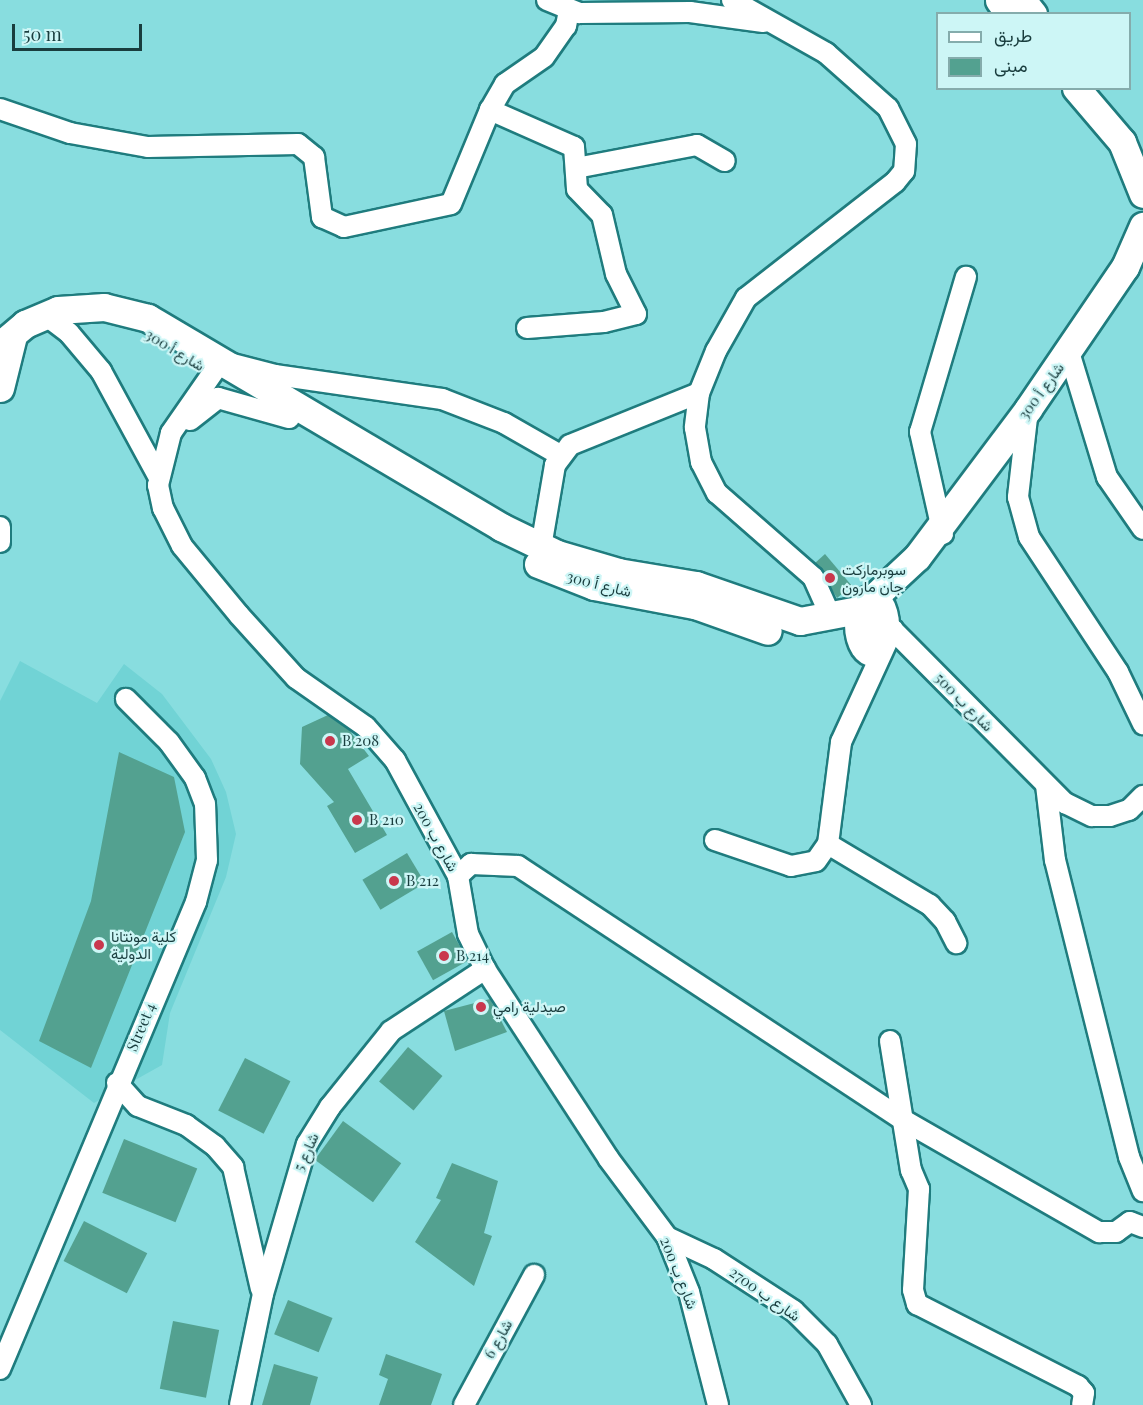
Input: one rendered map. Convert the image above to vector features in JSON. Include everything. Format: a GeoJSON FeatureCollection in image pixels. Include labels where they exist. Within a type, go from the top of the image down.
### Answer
{"type":"FeatureCollection","features":[{"type":"Feature","properties":{"kind":"street"},"geometry":{"type":"LineString","coordinates":[[547,0],[569,11],[690,12],[788,28]]}},
{"type":"Feature","properties":{"kind":"street"},"geometry":{"type":"LineString","coordinates":[[732,0],[788,28],[826,53],[888,108],[906,144],[904,171],[746,298],[716,351],[699,393],[694,428],[701,462],[717,493],[813,577],[831,617]]}},
{"type":"Feature","properties":{"kind":"street"},"geometry":{"type":"LineString","coordinates":[[999,0],[1008,12]]}},
{"type":"Feature","properties":{"kind":"street"},"geometry":{"type":"LineString","coordinates":[[1022,0],[1031,12]]}},
{"type":"Feature","properties":{"kind":"street"},"geometry":{"type":"LineString","coordinates":[[0,109],[70,133],[148,147],[298,144],[314,157],[323,219],[358,227],[451,204],[490,110],[505,84],[544,57],[566,26],[569,11]]}},
{"type":"Feature","properties":{"kind":"street"},"geometry":{"type":"LineString","coordinates":[[1080,90],[1100,99],[1143,145]]}},
{"type":"Feature","properties":{"kind":"street"},"geometry":{"type":"LineString","coordinates":[[1100,99],[1122,142],[1143,194]]}},
{"type":"Feature","properties":{"kind":"street"},"geometry":{"type":"LineString","coordinates":[[490,110],[571,145],[577,154],[576,168],[580,196],[602,214],[616,274],[636,315],[527,328]]}},
{"type":"Feature","properties":{"kind":"street"},"geometry":{"type":"LineString","coordinates":[[576,168],[697,145],[725,161]]}},
{"type":"Feature","properties":{"kind":"street","name":"شارع أ 300"},"geometry":{"type":"LineString","coordinates":[[44,314],[91,306],[156,321],[289,418],[538,555],[596,567],[648,586],[696,585],[765,620],[812,636],[875,614],[1025,436],[1125,267],[1143,226]]}},
{"type":"Feature","properties":{"kind":"street","name":"شارع أ 300"},"geometry":{"type":"LineString","coordinates":[[943,535],[1028,409],[1071,358],[1143,263]]}},
{"type":"Feature","properties":{"kind":"street"},"geometry":{"type":"LineString","coordinates":[[943,535],[920,432],[966,277]]}},
{"type":"Feature","properties":{"kind":"street"},"geometry":{"type":"LineString","coordinates":[[0,388],[6,341],[44,314],[69,333],[101,371],[158,476]]}},
{"type":"Feature","properties":{"kind":"street"},"geometry":{"type":"LineString","coordinates":[[1071,358],[1107,477],[1143,529]]}},
{"type":"Feature","properties":{"kind":"street"},"geometry":{"type":"LineString","coordinates":[[217,367],[424,394],[470,407],[560,455]]}},
{"type":"Feature","properties":{"kind":"street","name":"شارع أ 300"},"geometry":{"type":"LineString","coordinates":[[217,367],[538,555]]}},
{"type":"Feature","properties":{"kind":"street","name":"شارع ب 200"},"geometry":{"type":"LineString","coordinates":[[217,367],[165,445],[158,476],[163,508],[182,546],[296,678],[347,712],[389,751],[458,876],[468,934],[485,969],[608,1158],[667,1237],[690,1292],[718,1405]]}},
{"type":"Feature","properties":{"kind":"street"},"geometry":{"type":"LineString","coordinates":[[538,555],[560,455],[597,430],[699,393]]}},
{"type":"Feature","properties":{"kind":"street"},"geometry":{"type":"LineString","coordinates":[[165,445],[205,405],[218,398],[289,418]]}},
{"type":"Feature","properties":{"kind":"street"},"geometry":{"type":"LineString","coordinates":[[1028,409],[1018,497],[1029,537],[1112,662],[1143,724]]}},
{"type":"Feature","properties":{"kind":"street"},"geometry":{"type":"LineString","coordinates":[[0,527],[0,542]]}},
{"type":"Feature","properties":{"kind":"street"},"geometry":{"type":"LineString","coordinates":[[715,840],[799,867],[816,861],[828,844],[841,742],[875,614]]}},
{"type":"Feature","properties":{"kind":"street","name":"شارع أ 300"},"geometry":{"type":"LineString","coordinates":[[765,620],[800,621],[875,614]]}},
{"type":"Feature","properties":{"kind":"street","name":"شارع ب 500"},"geometry":{"type":"LineString","coordinates":[[875,614],[1065,803],[1092,816],[1129,810],[1143,796]]}},
{"type":"Feature","properties":{"kind":"street","name":"Street 4"},"geometry":{"type":"LineString","coordinates":[[0,1369],[117,1083],[196,902],[209,833],[195,778],[169,742],[126,699]]}},
{"type":"Feature","properties":{"kind":"street"},"geometry":{"type":"LineString","coordinates":[[1046,785],[1055,860],[1129,1157],[1143,1191]]}},
{"type":"Feature","properties":{"kind":"street"},"geometry":{"type":"LineString","coordinates":[[828,844],[930,905],[945,921],[956,943]]}},
{"type":"Feature","properties":{"kind":"street"},"geometry":{"type":"LineString","coordinates":[[458,876],[471,864],[489,862],[518,866],[537,876],[905,1121],[1099,1232],[1116,1232],[1130,1222],[1143,1227]]}},
{"type":"Feature","properties":{"kind":"street","name":"شارع 5"},"geometry":{"type":"LineString","coordinates":[[240,1405],[263,1294],[290,1190],[307,1143],[330,1107],[409,1015],[485,969]]}},
{"type":"Feature","properties":{"kind":"street"},"geometry":{"type":"LineString","coordinates":[[890,1041],[905,1121],[911,1170],[919,1189],[913,1290],[917,1305],[1078,1386],[1084,1393],[1082,1405]]}},
{"type":"Feature","properties":{"kind":"street"},"geometry":{"type":"LineString","coordinates":[[117,1083],[138,1106],[186,1125],[215,1146],[233,1167],[263,1294]]}},
{"type":"Feature","properties":{"kind":"street"},"geometry":{"type":"LineString","coordinates":[[106,1110],[138,1106]]}},
{"type":"Feature","properties":{"kind":"street","name":"شارع ب 2700"},"geometry":{"type":"LineString","coordinates":[[667,1237],[714,1259],[794,1311],[827,1344],[861,1405]]}},
{"type":"Feature","properties":{"kind":"street","name":"شارع 6"},"geometry":{"type":"LineString","coordinates":[[464,1405],[534,1275]]}},
{"type":"Feature","properties":{"kind":"shaded area","name":"كلية مونتانا الدولية"},"geometry":{"type":"Polygon","coordinates":[[[20,661],[97,703],[124,664],[162,694],[211,759],[226,792],[236,834],[226,877],[170,1013],[162,1065],[94,1103],[0,1030],[0,701],[20,661]]]}},
{"type":"Feature","properties":{"kind":"building","name":"سوبرماركت جان مارون"},"geometry":{"type":"Polygon","coordinates":[[[825,554],[852,586],[837,598],[815,563],[825,554]]]}},
{"type":"Feature","properties":{"kind":"building"},"geometry":{"type":"Polygon","coordinates":[[[328,715],[349,730],[369,756],[348,769],[387,835],[355,853],[327,806],[334,802],[300,764],[302,727],[328,715]]]}},
{"type":"Feature","properties":{"kind":"building","name":"كلية مونتانا الدولية"},"geometry":{"type":"Polygon","coordinates":[[[119,752],[174,777],[185,832],[91,1068],[39,1041],[91,901],[119,752]]]}},
{"type":"Feature","properties":{"kind":"building","name":"B 212"},"geometry":{"type":"Polygon","coordinates":[[[407,853],[425,883],[380,910],[362,880],[407,853]]]}},
{"type":"Feature","properties":{"kind":"building","name":"B 214"},"geometry":{"type":"Polygon","coordinates":[[[452,932],[468,961],[433,980],[417,951],[452,932]]]}},
{"type":"Feature","properties":{"kind":"building"},"geometry":{"type":"Polygon","coordinates":[[[490,999],[507,1032],[455,1051],[444,1011],[490,999]]]}},
{"type":"Feature","properties":{"kind":"building"},"geometry":{"type":"Polygon","coordinates":[[[408,1047],[442,1076],[414,1110],[379,1081],[408,1047]]]}},
{"type":"Feature","properties":{"kind":"building"},"geometry":{"type":"Polygon","coordinates":[[[245,1058],[290,1081],[264,1134],[218,1111],[245,1058]]]}},
{"type":"Feature","properties":{"kind":"building"},"geometry":{"type":"Polygon","coordinates":[[[343,1121],[401,1163],[373,1202],[315,1160],[343,1121]]]}},
{"type":"Feature","properties":{"kind":"building"},"geometry":{"type":"Polygon","coordinates":[[[124,1139],[197,1169],[176,1222],[102,1193],[124,1139]]]}},
{"type":"Feature","properties":{"kind":"building"},"geometry":{"type":"Polygon","coordinates":[[[452,1163],[498,1181],[484,1233],[492,1236],[474,1286],[415,1242],[441,1200],[436,1198],[452,1163]]]}},
{"type":"Feature","properties":{"kind":"building"},"geometry":{"type":"Polygon","coordinates":[[[84,1221],[147,1253],[127,1293],[64,1261],[84,1221]]]}},
{"type":"Feature","properties":{"kind":"building"},"geometry":{"type":"Polygon","coordinates":[[[288,1300],[333,1318],[319,1352],[274,1334],[288,1300]]]}},
{"type":"Feature","properties":{"kind":"building"},"geometry":{"type":"Polygon","coordinates":[[[173,1321],[219,1330],[206,1398],[160,1389],[173,1321]]]}},
{"type":"Feature","properties":{"kind":"building"},"geometry":{"type":"Polygon","coordinates":[[[386,1354],[442,1374],[431,1405],[379,1405],[388,1379],[379,1375],[386,1354]]]}},
{"type":"Feature","properties":{"kind":"building"},"geometry":{"type":"Polygon","coordinates":[[[274,1364],[318,1377],[310,1405],[262,1405],[274,1364]]]}},
{"type":"Feature","properties":{"kind":"place","name":"سوبرماركت جان مارون"},"geometry":{"type":"Point","coordinates":[830,578]}},
{"type":"Feature","properties":{"kind":"place","name":"B 208"},"geometry":{"type":"Point","coordinates":[330,741]}},
{"type":"Feature","properties":{"kind":"place","name":"B 210"},"geometry":{"type":"Point","coordinates":[357,820]}},
{"type":"Feature","properties":{"kind":"place","name":"B 212"},"geometry":{"type":"Point","coordinates":[394,881]}},
{"type":"Feature","properties":{"kind":"place","name":"كلية مونتانا الدولية"},"geometry":{"type":"Point","coordinates":[99,945]}},
{"type":"Feature","properties":{"kind":"place","name":"B 214"},"geometry":{"type":"Point","coordinates":[444,956]}},
{"type":"Feature","properties":{"kind":"place","name":"صيدلية رامي"},"geometry":{"type":"Point","coordinates":[481,1007]}}]}
